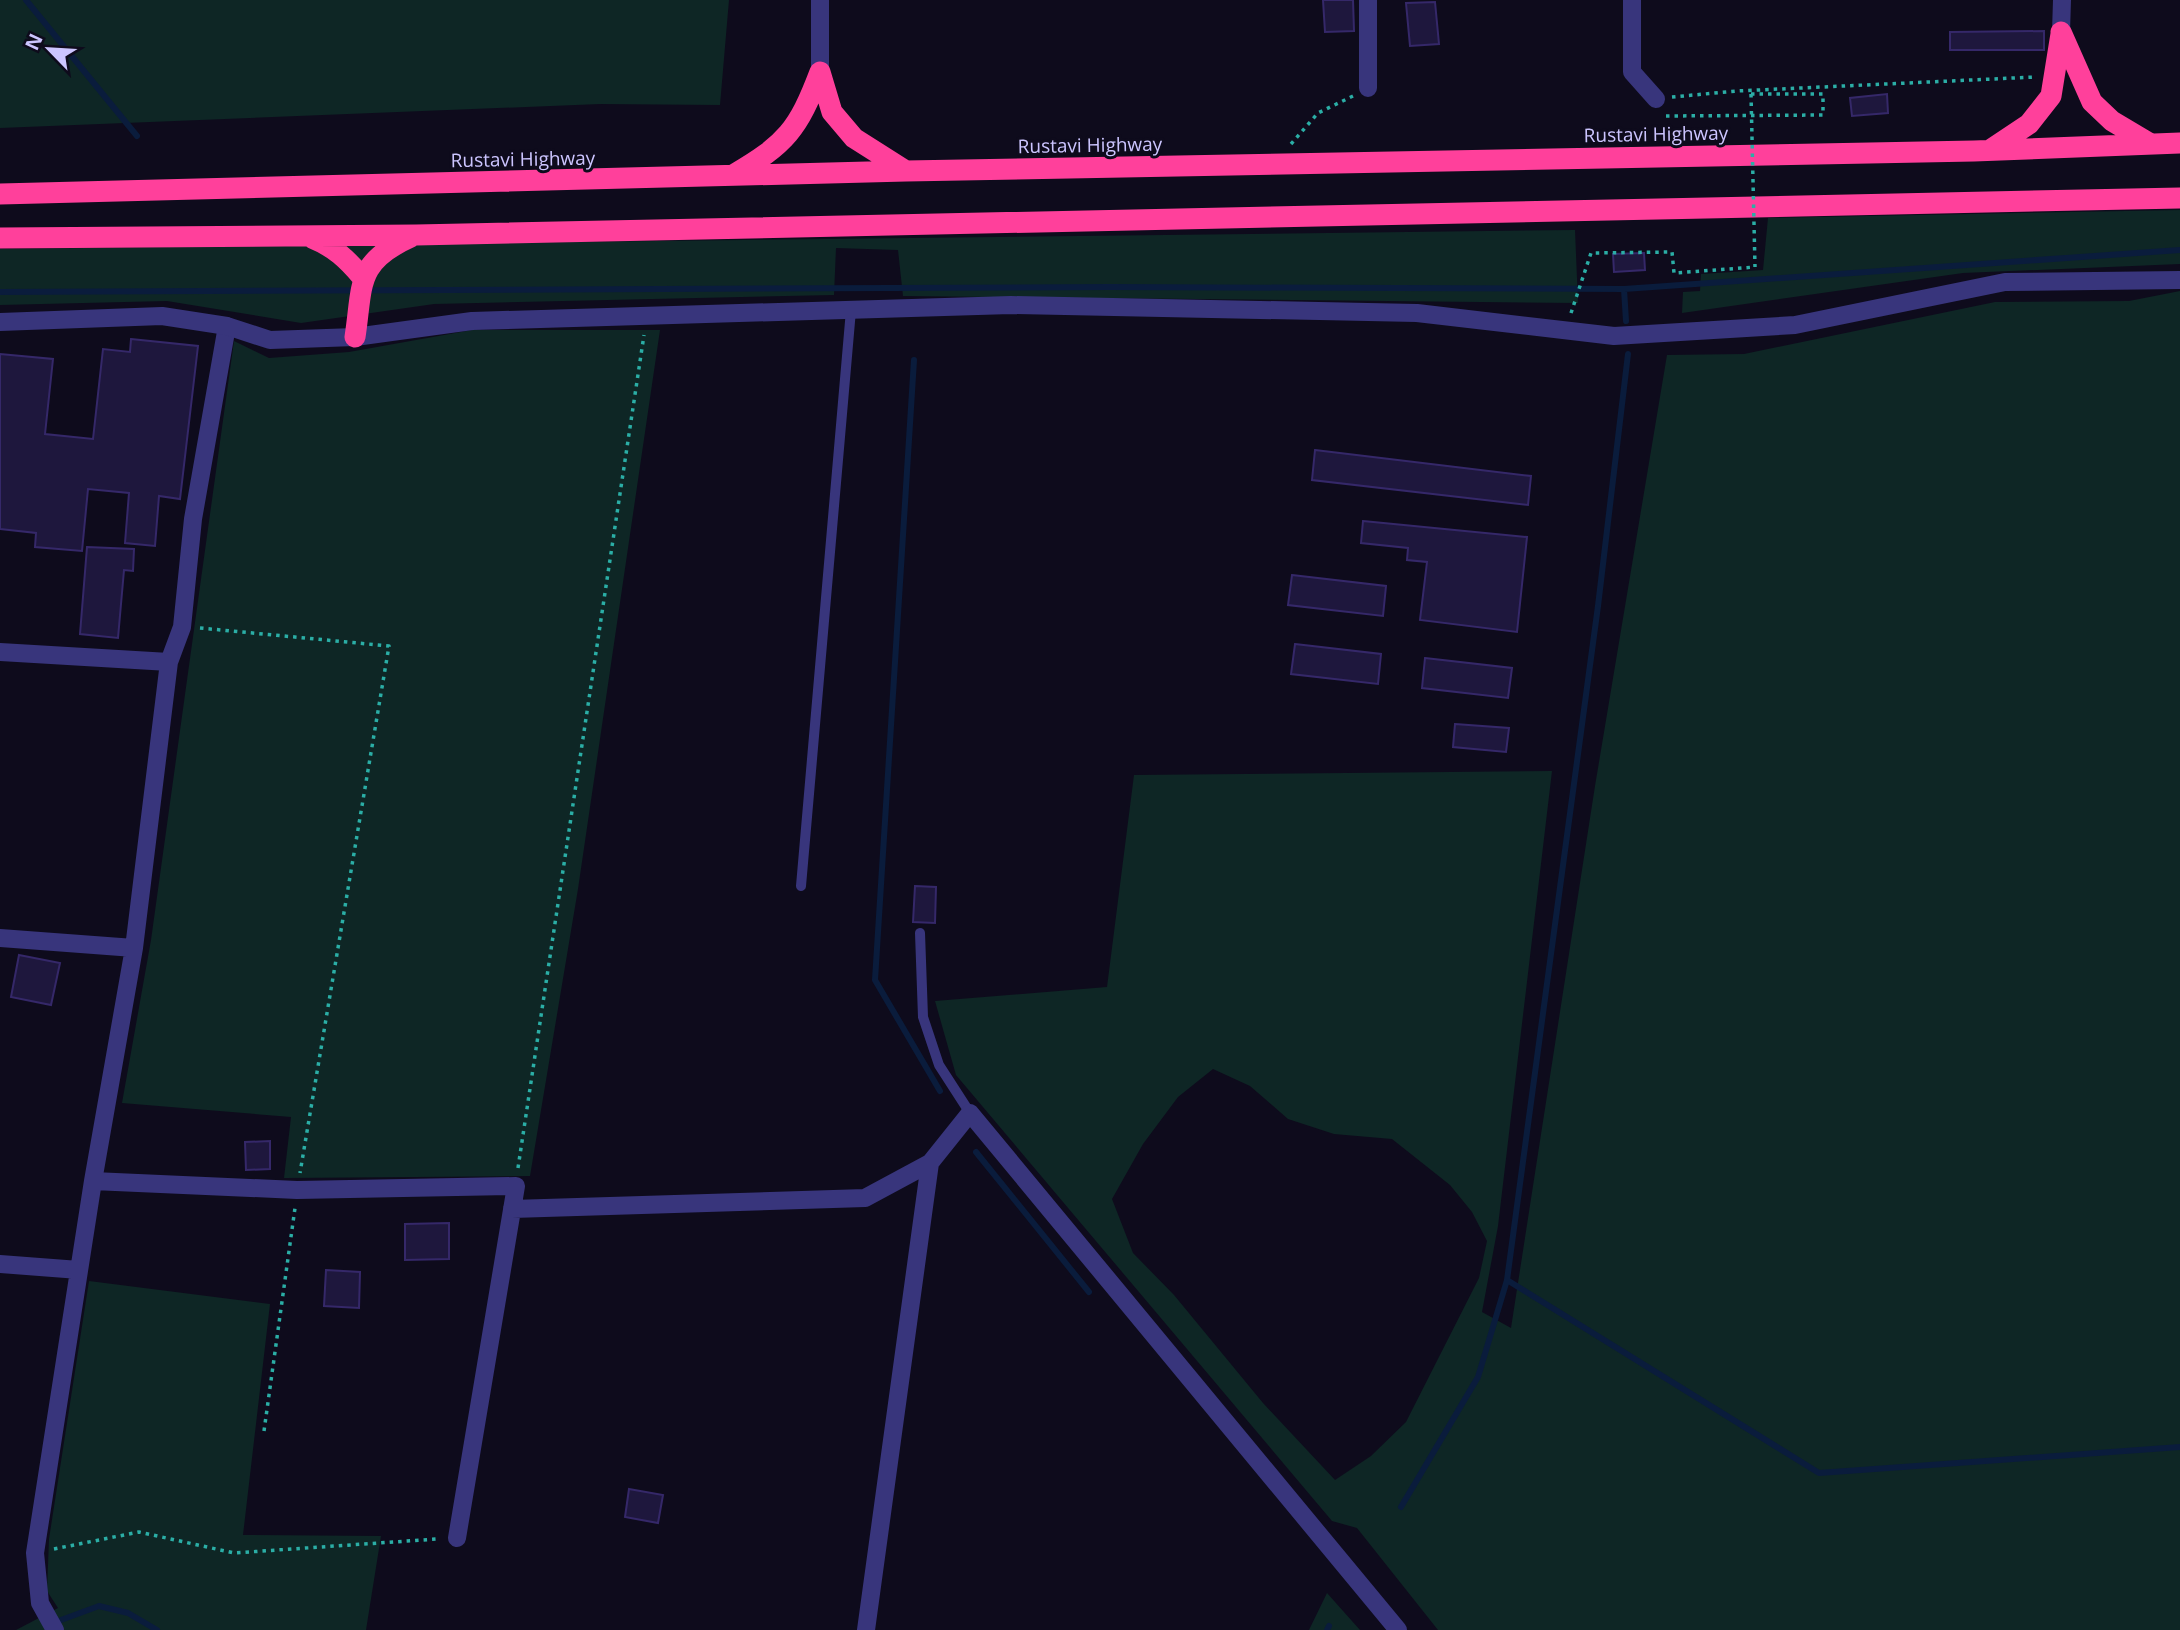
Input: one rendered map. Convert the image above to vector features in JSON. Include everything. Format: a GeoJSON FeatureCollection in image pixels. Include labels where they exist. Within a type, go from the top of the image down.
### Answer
{"type":"FeatureCollection","features":[{"type":"Feature","properties":{"kind":"highway"},"geometry":{"type":"LineString","coordinates":[[1990,150],[2029,124],[2051,96],[2061,32]]}},
{"type":"Feature","properties":{"kind":"highway"},"geometry":{"type":"LineString","coordinates":[[2061,32],[2092,103],[2112,121],[2149,143]]}},
{"type":"Feature","properties":{"kind":"highway"},"geometry":{"type":"LineString","coordinates":[[820,72],[832,112],[854,138],[906,170]]}},
{"type":"Feature","properties":{"kind":"highway"},"geometry":{"type":"LineString","coordinates":[[729,177],[759,159],[785,138],[804,115],[820,72]]}},
{"type":"Feature","properties":{"kind":"highway","name":"Rustavi Highway"},"geometry":{"type":"LineString","coordinates":[[0,194],[729,177],[906,170],[1990,150],[2180,143]]}},
{"type":"Feature","properties":{"kind":"highway"},"geometry":{"type":"LineString","coordinates":[[0,238],[416,234],[2180,198]]}},
{"type":"Feature","properties":{"kind":"highway"},"geometry":{"type":"LineString","coordinates":[[355,337],[362,277],[377,258],[395,244],[416,234]]}},
{"type":"Feature","properties":{"kind":"highway"},"geometry":{"type":"LineString","coordinates":[[306,236],[328,245],[347,259],[362,277]]}},
{"type":"Feature","properties":{"kind":"street"},"geometry":{"type":"LineString","coordinates":[[820,0],[820,72]]}},
{"type":"Feature","properties":{"kind":"street"},"geometry":{"type":"LineString","coordinates":[[1368,0],[1368,88]]}},
{"type":"Feature","properties":{"kind":"street"},"geometry":{"type":"LineString","coordinates":[[1632,0],[1632,72],[1656,99]]}},
{"type":"Feature","properties":{"kind":"street"},"geometry":{"type":"LineString","coordinates":[[2061,32],[2062,0]]}},
{"type":"Feature","properties":{"kind":"street"},"geometry":{"type":"LineString","coordinates":[[0,322],[162,316],[227,326],[270,340],[355,337],[472,321],[1012,305],[1417,313],[1614,336],[1795,325],[2004,282],[2180,280]]}},
{"type":"Feature","properties":{"kind":"street"},"geometry":{"type":"LineString","coordinates":[[55,1630],[40,1603],[35,1553],[93,1181],[134,948],[169,662],[182,626],[193,519],[227,326]]}},
{"type":"Feature","properties":{"kind":"street"},"geometry":{"type":"LineString","coordinates":[[0,652],[169,662]]}},
{"type":"Feature","properties":{"kind":"street"},"geometry":{"type":"LineString","coordinates":[[0,939],[134,948]]}},
{"type":"Feature","properties":{"kind":"street"},"geometry":{"type":"LineString","coordinates":[[512,1209],[865,1198],[930,1163],[971,1113],[1398,1630]]}},
{"type":"Feature","properties":{"kind":"street"},"geometry":{"type":"LineString","coordinates":[[866,1630],[930,1163]]}},
{"type":"Feature","properties":{"kind":"street"},"geometry":{"type":"LineString","coordinates":[[93,1181],[297,1190],[516,1186],[457,1538]]}},
{"type":"Feature","properties":{"kind":"street"},"geometry":{"type":"LineString","coordinates":[[0,1264],[79,1270]]}},
{"type":"Feature","properties":{"kind":"lane"},"geometry":{"type":"LineString","coordinates":[[801,886],[851,310]]}},
{"type":"Feature","properties":{"kind":"lane"},"geometry":{"type":"LineString","coordinates":[[920,933],[923,1017],[939,1065],[971,1113]]}},
{"type":"Feature","properties":{"kind":"path"},"geometry":{"type":"LineString","coordinates":[[1576,297],[1591,253],[1672,252],[1674,273],[1755,267],[1751,94],[1823,94],[1823,115],[1661,116],[1656,99],[1737,91],[2054,76]]}},
{"type":"Feature","properties":{"kind":"path"},"geometry":{"type":"LineString","coordinates":[[1274,164],[1318,114],[1368,88]]}},
{"type":"Feature","properties":{"kind":"path"},"geometry":{"type":"LineString","coordinates":[[516,1186],[646,316]]}},
{"type":"Feature","properties":{"kind":"path"},"geometry":{"type":"LineString","coordinates":[[182,626],[389,646],[297,1190],[264,1431]]}},
{"type":"Feature","properties":{"kind":"path"},"geometry":{"type":"LineString","coordinates":[[35,1553],[139,1532],[234,1553],[457,1538]]}},
{"type":"Feature","properties":{"kind":"green space"},"geometry":{"type":"Polygon","coordinates":[[[0,0],[729,0],[720,105],[600,104],[0,128],[0,0]]]}},
{"type":"Feature","properties":{"kind":"green space"},"geometry":{"type":"Polygon","coordinates":[[[2180,210],[2180,264],[1963,273],[1682,313],[1683,292],[1700,291],[1701,274],[1763,270],[1768,218],[2180,210]]]}},
{"type":"Feature","properties":{"kind":"green space"},"geometry":{"type":"Polygon","coordinates":[[[1575,230],[1578,303],[903,296],[898,250],[836,248],[834,295],[434,304],[301,323],[167,301],[0,305],[0,249],[1575,230]]]}},
{"type":"Feature","properties":{"kind":"green space"},"geometry":{"type":"Polygon","coordinates":[[[2180,291],[2180,1630],[1438,1630],[1357,1528],[1332,1521],[956,1075],[935,1001],[1107,987],[1134,775],[1552,771],[1498,1226],[1482,1312],[1511,1328],[1595,786],[1667,355],[1744,354],[1995,302],[2129,301],[2180,291]],[[1213,1069],[1178,1097],[1143,1144],[1112,1199],[1133,1253],[1174,1295],[1263,1403],[1335,1480],[1371,1456],[1406,1422],[1479,1278],[1487,1241],[1472,1212],[1450,1185],[1392,1139],[1334,1134],[1288,1119],[1250,1086],[1213,1069]]]}},
{"type":"Feature","properties":{"kind":"green space"},"geometry":{"type":"Polygon","coordinates":[[[472,330],[660,330],[578,889],[530,1176],[284,1178],[291,1117],[122,1103],[151,940],[234,341],[269,358],[349,352],[472,330]]]}},
{"type":"Feature","properties":{"kind":"green space"},"geometry":{"type":"Polygon","coordinates":[[[89,1281],[270,1304],[243,1535],[381,1536],[366,1630],[16,1630],[58,1608],[47,1591],[49,1539],[89,1281]]]}},
{"type":"Feature","properties":{"kind":"green space"},"geometry":{"type":"Polygon","coordinates":[[[1327,1593],[1360,1630],[1309,1630],[1327,1593]]]}},
{"type":"Feature","properties":{"kind":"building"},"geometry":{"type":"Polygon","coordinates":[[[1323,0],[1353,0],[1354,31],[1325,32],[1323,0]]]}},
{"type":"Feature","properties":{"kind":"building"},"geometry":{"type":"Polygon","coordinates":[[[1435,2],[1439,44],[1410,46],[1406,3],[1435,2]]]}},
{"type":"Feature","properties":{"kind":"building"},"geometry":{"type":"Polygon","coordinates":[[[2044,31],[2044,50],[1950,50],[1950,32],[2044,31]]]}},
{"type":"Feature","properties":{"kind":"building"},"geometry":{"type":"Polygon","coordinates":[[[1887,94],[1888,113],[1852,116],[1850,98],[1887,94]]]}},
{"type":"Feature","properties":{"kind":"building"},"geometry":{"type":"Polygon","coordinates":[[[1644,253],[1645,270],[1614,272],[1613,254],[1644,253]]]}},
{"type":"Feature","properties":{"kind":"building"},"geometry":{"type":"Polygon","coordinates":[[[131,339],[198,346],[180,499],[159,496],[155,546],[125,543],[129,493],[88,489],[82,551],[35,547],[36,533],[0,529],[0,354],[53,359],[45,434],[93,439],[103,349],[130,352],[131,339]]]}},
{"type":"Feature","properties":{"kind":"building"},"geometry":{"type":"Polygon","coordinates":[[[1315,450],[1531,476],[1528,505],[1312,480],[1315,450]]]}},
{"type":"Feature","properties":{"kind":"building"},"geometry":{"type":"Polygon","coordinates":[[[1363,521],[1527,537],[1517,632],[1420,620],[1427,562],[1407,560],[1408,548],[1361,543],[1363,521]]]}},
{"type":"Feature","properties":{"kind":"building"},"geometry":{"type":"Polygon","coordinates":[[[87,547],[134,549],[133,571],[124,570],[118,638],[80,634],[87,547]]]}},
{"type":"Feature","properties":{"kind":"building"},"geometry":{"type":"Polygon","coordinates":[[[1292,575],[1386,586],[1383,616],[1288,605],[1292,575]]]}},
{"type":"Feature","properties":{"kind":"building"},"geometry":{"type":"Polygon","coordinates":[[[1295,644],[1381,654],[1378,684],[1291,674],[1295,644]]]}},
{"type":"Feature","properties":{"kind":"building"},"geometry":{"type":"Polygon","coordinates":[[[1425,658],[1512,668],[1508,698],[1422,688],[1425,658]]]}},
{"type":"Feature","properties":{"kind":"building"},"geometry":{"type":"Polygon","coordinates":[[[1455,724],[1509,728],[1506,752],[1453,747],[1455,724]]]}},
{"type":"Feature","properties":{"kind":"building"},"geometry":{"type":"Polygon","coordinates":[[[915,886],[936,887],[935,923],[913,922],[915,886]]]}},
{"type":"Feature","properties":{"kind":"building"},"geometry":{"type":"Polygon","coordinates":[[[19,955],[60,963],[51,1005],[11,997],[19,955]]]}},
{"type":"Feature","properties":{"kind":"building"},"geometry":{"type":"Polygon","coordinates":[[[270,1141],[270,1169],[246,1170],[245,1142],[270,1141]]]}},
{"type":"Feature","properties":{"kind":"building"},"geometry":{"type":"Polygon","coordinates":[[[449,1223],[449,1259],[405,1260],[405,1224],[449,1223]]]}},
{"type":"Feature","properties":{"kind":"building"},"geometry":{"type":"Polygon","coordinates":[[[326,1270],[360,1272],[359,1308],[324,1306],[326,1270]]]}},
{"type":"Feature","properties":{"kind":"building"},"geometry":{"type":"Polygon","coordinates":[[[629,1489],[663,1495],[658,1523],[625,1517],[629,1489]]]}},
{"type":"Feature","properties":{"kind":"waterway"},"geometry":{"type":"LineString","coordinates":[[26,0],[137,136]]}},
{"type":"Feature","properties":{"kind":"waterway"},"geometry":{"type":"LineString","coordinates":[[0,292],[1110,287],[1624,289],[2180,250]]}},
{"type":"Feature","properties":{"kind":"waterway"},"geometry":{"type":"LineString","coordinates":[[1624,289],[1626,321]]}},
{"type":"Feature","properties":{"kind":"waterway"},"geometry":{"type":"LineString","coordinates":[[1401,1507],[1478,1377],[1507,1280],[1598,606],[1628,354]]}},
{"type":"Feature","properties":{"kind":"waterway"},"geometry":{"type":"LineString","coordinates":[[914,360],[875,980],[940,1091]]}},
{"type":"Feature","properties":{"kind":"waterway"},"geometry":{"type":"LineString","coordinates":[[976,1152],[1089,1292]]}},
{"type":"Feature","properties":{"kind":"waterway"},"geometry":{"type":"LineString","coordinates":[[1507,1280],[1819,1473],[2180,1447]]}},
{"type":"Feature","properties":{"kind":"waterway"},"geometry":{"type":"LineString","coordinates":[[61,1620],[99,1606],[128,1613],[157,1630]]}},
{"type":"Feature","properties":{"kind":"waterway"},"geometry":{"type":"LineString","coordinates":[[1327,1630],[1329,1626]]}}]}
